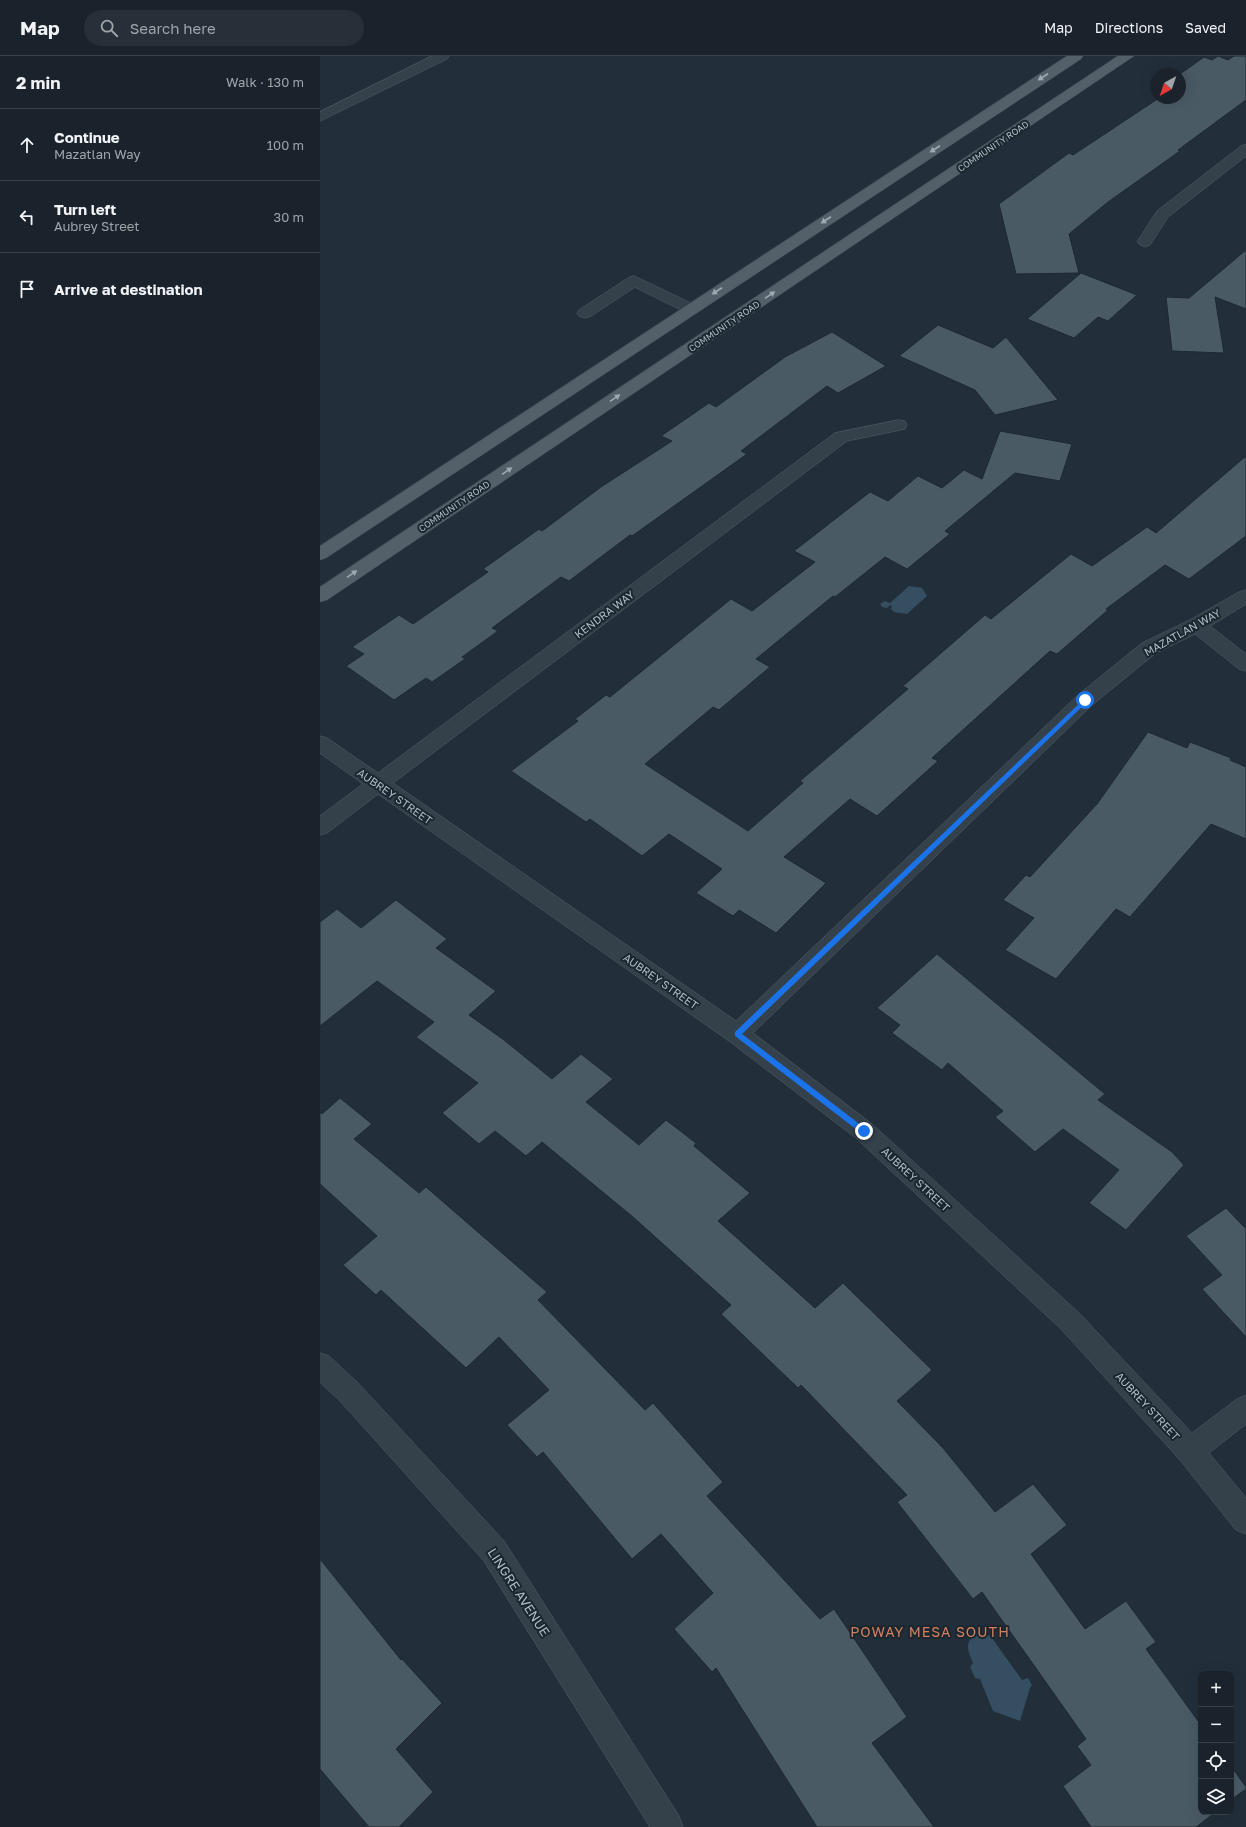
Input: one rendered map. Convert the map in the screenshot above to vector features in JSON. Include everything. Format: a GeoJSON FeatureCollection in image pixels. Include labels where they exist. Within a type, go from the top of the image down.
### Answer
{"type":"FeatureCollection","features":[{"type":"Feature","properties":{"kind":"main road"},"geometry":{"type":"LineString","coordinates":[[320,554],[1076,56]]}},
{"type":"Feature","properties":{"kind":"main road","name":"COMMUNITY ROAD"},"geometry":{"type":"LineString","coordinates":[[320,596],[1127,56]]}},
{"type":"Feature","properties":{"kind":"street"},"geometry":{"type":"LineString","coordinates":[[320,117],[442,56]]}},
{"type":"Feature","properties":{"kind":"street"},"geometry":{"type":"LineString","coordinates":[[1144,242],[1162,214],[1246,149]]}},
{"type":"Feature","properties":{"kind":"street"},"geometry":{"type":"LineString","coordinates":[[585,313],[634,281],[691,309]]}},
{"type":"Feature","properties":{"kind":"street","name":"KENDRA WAY"},"geometry":{"type":"LineString","coordinates":[[320,827],[841,437],[899,425]]}},
{"type":"Feature","properties":{"kind":"street","name":"MAZATLAN WAY"},"geometry":{"type":"LineString","coordinates":[[737,1034],[1085,700],[1149,648],[1198,625],[1246,596]]}},
{"type":"Feature","properties":{"kind":"street"},"geometry":{"type":"LineString","coordinates":[[1198,625],[1246,664]]}},
{"type":"Feature","properties":{"kind":"street","name":"AUBREY STREET"},"geometry":{"type":"LineString","coordinates":[[320,743],[737,1034],[864,1131],[1070,1321],[1190,1451],[1246,1520]]}},
{"type":"Feature","properties":{"kind":"street","name":"LINGRE AVENUE"},"geometry":{"type":"LineString","coordinates":[[320,1366],[350,1393],[494,1551],[668,1827]]}},
{"type":"Feature","properties":{"kind":"street"},"geometry":{"type":"LineString","coordinates":[[1190,1451],[1246,1408]]}},
{"type":"Feature","properties":{"kind":"water"},"geometry":{"type":"Polygon","coordinates":[[[909,586],[922,588],[927,596],[907,614],[894,612],[891,609],[892,606],[890,605],[887,608],[882,607],[880,604],[885,601],[890,603],[909,586]]]}},
{"type":"Feature","properties":{"kind":"water"},"geometry":{"type":"Polygon","coordinates":[[[987,1634],[992,1638],[1022,1680],[1028,1678],[1032,1685],[1020,1721],[993,1711],[980,1679],[975,1678],[970,1667],[973,1663],[968,1649],[969,1642],[975,1636],[987,1634]]]}},
{"type":"Feature","properties":{"kind":"building"},"geometry":{"type":"Polygon","coordinates":[[[1218,56],[1228,60],[1234,56],[1246,56],[1246,100],[1178,150],[1180,151],[1108,202],[1069,234],[1079,273],[1016,274],[999,204],[1069,153],[1073,155],[1150,104],[1186,104],[1186,70],[1204,57],[1212,60],[1218,56]]]}},
{"type":"Feature","properties":{"kind":"building"},"geometry":{"type":"Polygon","coordinates":[[[1246,250],[1246,309],[1215,297],[1224,353],[1172,351],[1166,297],[1189,298],[1246,250]]]}},
{"type":"Feature","properties":{"kind":"building"},"geometry":{"type":"Polygon","coordinates":[[[1081,273],[1137,295],[1108,321],[1098,317],[1074,338],[1027,319],[1081,273]]]}},
{"type":"Feature","properties":{"kind":"building"},"geometry":{"type":"Polygon","coordinates":[[[938,325],[993,348],[1006,337],[1058,400],[995,415],[975,390],[899,356],[938,325]]]}},
{"type":"Feature","properties":{"kind":"building"},"geometry":{"type":"Polygon","coordinates":[[[832,332],[886,366],[838,393],[827,386],[741,451],[747,454],[632,536],[630,535],[569,581],[561,577],[492,628],[498,631],[462,657],[465,659],[432,682],[426,678],[394,700],[346,666],[364,654],[352,647],[399,615],[413,624],[488,572],[483,569],[539,529],[542,531],[601,487],[672,441],[661,436],[709,403],[716,407],[785,357],[832,332]]]}},
{"type":"Feature","properties":{"kind":"building"},"geometry":{"type":"Polygon","coordinates":[[[1000,431],[1072,444],[1060,481],[1015,473],[945,531],[950,534],[907,569],[885,557],[835,597],[833,596],[756,659],[770,667],[719,710],[713,707],[645,764],[748,831],[803,783],[800,781],[908,689],[903,686],[985,615],[991,619],[1071,554],[1092,566],[1147,527],[1156,533],[1246,456],[1246,536],[1189,579],[1165,565],[1106,609],[1108,610],[1057,654],[1050,651],[932,758],[938,761],[877,816],[850,799],[784,857],[826,883],[776,933],[739,910],[733,916],[696,893],[722,869],[669,834],[642,856],[590,819],[586,822],[511,771],[578,721],[575,719],[606,695],[610,697],[731,599],[752,611],[815,562],[794,551],[870,492],[888,501],[918,476],[942,488],[964,470],[982,479],[1000,431]]]}},
{"type":"Feature","properties":{"kind":"building"},"geometry":{"type":"Polygon","coordinates":[[[1148,732],[1187,748],[1190,742],[1231,758],[1230,760],[1246,767],[1246,839],[1211,824],[1130,917],[1116,909],[1056,979],[1005,950],[1034,918],[1003,900],[1026,875],[1030,877],[1097,804],[1148,732]]]}},
{"type":"Feature","properties":{"kind":"building"},"geometry":{"type":"Polygon","coordinates":[[[396,900],[447,939],[436,948],[496,991],[469,1015],[504,1040],[552,1079],[581,1054],[613,1079],[586,1102],[639,1145],[666,1120],[696,1143],[694,1146],[750,1193],[718,1221],[815,1308],[843,1283],[932,1370],[897,1401],[943,1448],[995,1512],[1033,1484],[1067,1525],[1031,1554],[1085,1629],[1126,1601],[1156,1642],[1146,1649],[1198,1721],[1198,1815],[1212,1815],[1196,1827],[1091,1827],[1063,1786],[1091,1765],[1077,1746],[1086,1739],[982,1592],[973,1599],[897,1502],[907,1495],[801,1385],[798,1388],[721,1314],[731,1305],[633,1217],[542,1142],[526,1156],[495,1131],[479,1144],[442,1113],[478,1083],[416,1037],[434,1022],[377,981],[320,1026],[320,922],[337,909],[361,928],[396,900]]]}},
{"type":"Feature","properties":{"kind":"building"},"geometry":{"type":"Polygon","coordinates":[[[937,954],[1105,1094],[1098,1100],[1172,1152],[1184,1165],[1126,1230],[1089,1203],[1119,1170],[1063,1129],[1035,1152],[995,1117],[1003,1111],[948,1063],[942,1070],[892,1033],[900,1025],[877,1008],[937,954]]]}},
{"type":"Feature","properties":{"kind":"building"},"geometry":{"type":"Polygon","coordinates":[[[340,1098],[372,1124],[354,1139],[419,1193],[426,1187],[547,1292],[538,1300],[645,1410],[653,1403],[723,1482],[707,1496],[820,1619],[834,1609],[907,1717],[872,1743],[934,1827],[817,1827],[716,1668],[712,1672],[674,1629],[713,1593],[661,1534],[632,1559],[543,1452],[537,1457],[507,1425],[549,1390],[499,1337],[466,1368],[381,1290],[376,1295],[343,1265],[377,1236],[320,1184],[320,1112],[322,1114],[340,1098]]]}},
{"type":"Feature","properties":{"kind":"building"},"geometry":{"type":"Polygon","coordinates":[[[1226,1208],[1246,1229],[1246,1337],[1202,1289],[1222,1275],[1186,1236],[1226,1208]]]}},
{"type":"Feature","properties":{"kind":"building"},"geometry":{"type":"Polygon","coordinates":[[[320,1559],[401,1660],[402,1659],[442,1703],[396,1749],[433,1792],[399,1827],[369,1827],[320,1769],[320,1559]]]}},
{"type":"Feature","properties":{"kind":"building"},"geometry":{"type":"Polygon","coordinates":[[[1234,1770],[1246,1787],[1246,1789],[1234,1798],[1234,1770]]]}},
{"type":"Feature","properties":{"kind":"district","name":"POWAY MESA SOUTH"},"geometry":{"type":"Point","coordinates":[930,1631]}},
{"type":"Feature","properties":{"kind":"route"},"geometry":{"type":"LineString","coordinates":[[864,1131],[737,1034],[1085,700]]}}]}
